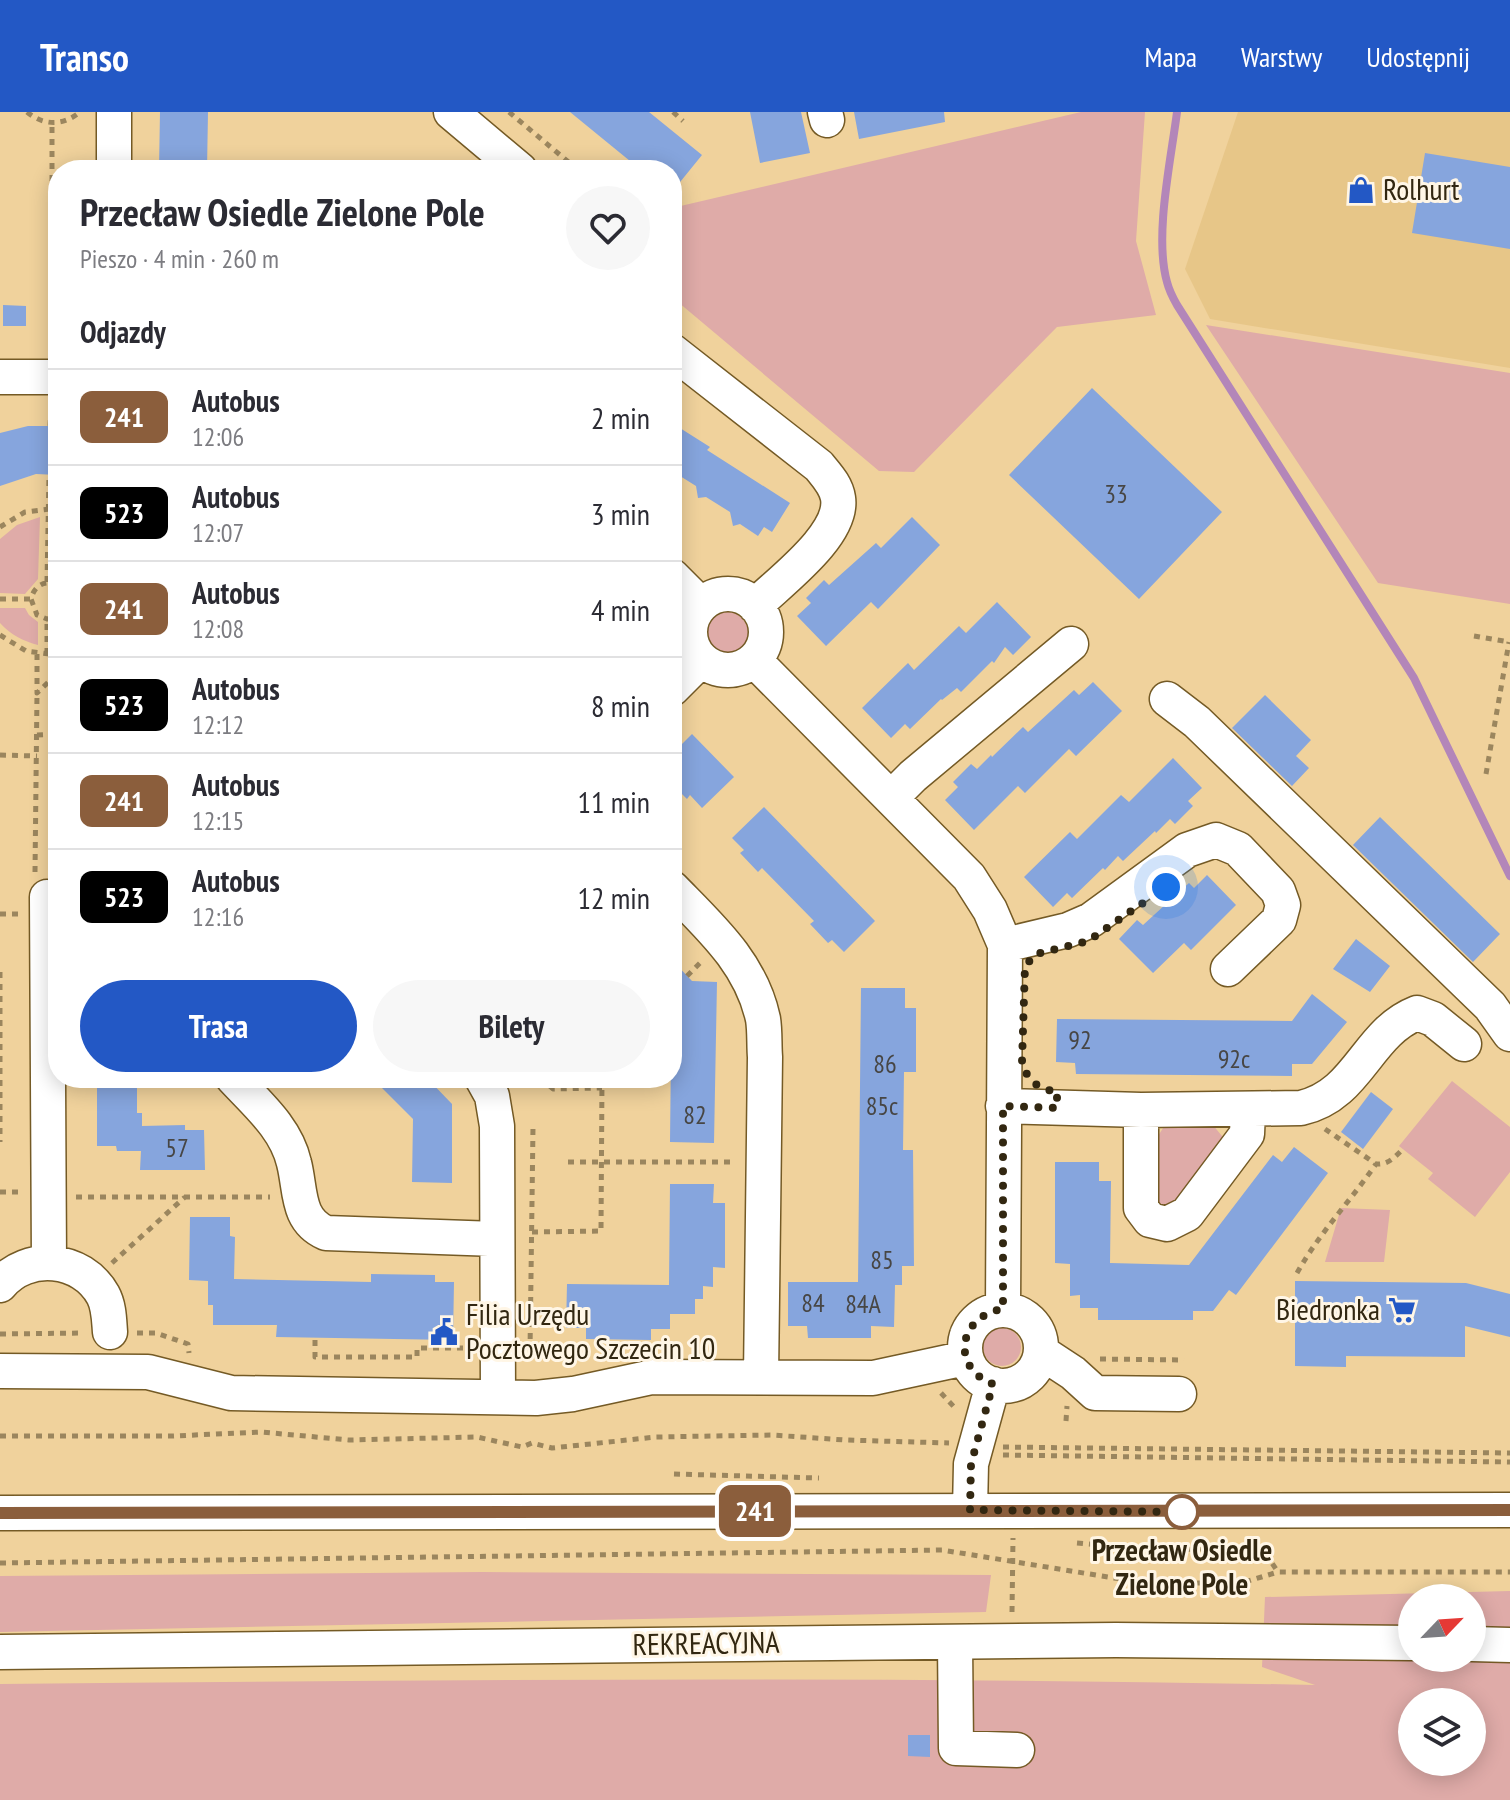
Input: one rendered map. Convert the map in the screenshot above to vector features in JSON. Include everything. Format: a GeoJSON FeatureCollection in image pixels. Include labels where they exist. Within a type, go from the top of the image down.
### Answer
{"type":"FeatureCollection","features":[{"type":"Feature","properties":{"kind":"street"},"geometry":{"type":"LineString","coordinates":[[114,112],[114,160]]}},
{"type":"Feature","properties":{"kind":"street"},"geometry":{"type":"LineString","coordinates":[[451,112],[508,160]]}},
{"type":"Feature","properties":{"kind":"street"},"geometry":{"type":"LineString","coordinates":[[682,359],[819,466],[833,482],[839,499],[832,529],[755,606]]}},
{"type":"Feature","properties":{"kind":"street"},"geometry":{"type":"LineString","coordinates":[[0,377],[48,377]]}},
{"type":"Feature","properties":{"kind":"street"},"geometry":{"type":"LineString","coordinates":[[682,586],[701,605]]}},
{"type":"Feature","properties":{"kind":"street"},"geometry":{"type":"LineString","coordinates":[[722,595],[745,599],[755,606],[762,616],[765,639],[754,660],[744,667],[721,670],[701,660],[694,650],[690,627],[701,605],[722,595]]}},
{"type":"Feature","properties":{"kind":"street"},"geometry":{"type":"LineString","coordinates":[[891,798],[913,776],[1071,644]]}},
{"type":"Feature","properties":{"kind":"street"},"geometry":{"type":"LineString","coordinates":[[682,679],[701,660]]}},
{"type":"Feature","properties":{"kind":"street"},"geometry":{"type":"LineString","coordinates":[[754,660],[969,877],[990,910],[1005,945],[1003,1309]]}},
{"type":"Feature","properties":{"kind":"street"},"geometry":{"type":"LineString","coordinates":[[1167,699],[1197,722],[1490,1006],[1510,1034]]}},
{"type":"Feature","properties":{"kind":"street"},"geometry":{"type":"LineString","coordinates":[[1005,945],[1068,930],[1091,920],[1187,850],[1216,840],[1238,849],[1278,891],[1283,905],[1279,920],[1228,969]]}},
{"type":"Feature","properties":{"kind":"street"},"geometry":{"type":"LineString","coordinates":[[41,889],[49,1262]]}},
{"type":"Feature","properties":{"kind":"street"},"geometry":{"type":"LineString","coordinates":[[682,898],[731,948],[753,987],[763,1021],[761,1377]]}},
{"type":"Feature","properties":{"kind":"street"},"geometry":{"type":"LineString","coordinates":[[1003,1106],[1141,1110],[1248,1110],[1312,1106],[1345,1085],[1387,1030],[1402,1019],[1417,1013],[1433,1019],[1464,1044]]}},
{"type":"Feature","properties":{"kind":"street"},"geometry":{"type":"LineString","coordinates":[[242,1088],[279,1128],[295,1165],[306,1218],[315,1228],[326,1233],[496,1239]]}},
{"type":"Feature","properties":{"kind":"street"},"geometry":{"type":"LineString","coordinates":[[488,1088],[497,1126],[498,1396]]}},
{"type":"Feature","properties":{"kind":"street"},"geometry":{"type":"LineString","coordinates":[[1141,1110],[1141,1208],[1150,1220],[1167,1224],[1187,1214],[1247,1134],[1248,1110]]}},
{"type":"Feature","properties":{"kind":"street"},"geometry":{"type":"LineString","coordinates":[[0,1285],[19,1269],[33,1264],[49,1262],[73,1267],[92,1281],[103,1296],[109,1314],[110,1332]]}},
{"type":"Feature","properties":{"kind":"street"},"geometry":{"type":"LineString","coordinates":[[1002,1394],[979,1377],[966,1358],[967,1335],[981,1316],[1003,1309],[1031,1322],[1037,1331],[1045,1366]]}},
{"type":"Feature","properties":{"kind":"street"},"geometry":{"type":"LineString","coordinates":[[0,1371],[148,1372],[231,1393],[536,1398],[573,1394],[652,1377],[873,1378],[966,1358]]}},
{"type":"Feature","properties":{"kind":"street"},"geometry":{"type":"LineString","coordinates":[[970,1510],[971,1464],[975,1447],[1002,1394],[1033,1371],[1045,1366],[1073,1373],[1095,1393],[1179,1394]]}},
{"type":"Feature","properties":{"kind":"street"},"geometry":{"type":"LineString","coordinates":[[0,1513],[1510,1510]]}},
{"type":"Feature","properties":{"kind":"street","name":"REKREACYJNA"},"geometry":{"type":"LineString","coordinates":[[0,1652],[1012,1641],[1398,1643]]}},
{"type":"Feature","properties":{"kind":"street"},"geometry":{"type":"LineString","coordinates":[[955,1642],[956,1748],[1017,1750]]}},
{"type":"Feature","properties":{"kind":"street"},"geometry":{"type":"LineString","coordinates":[[1486,1644],[1510,1645]]}},
{"type":"Feature","properties":{"kind":"path"},"geometry":{"type":"LineString","coordinates":[[27,112],[52,123],[67,120],[80,112]]}},
{"type":"Feature","properties":{"kind":"path"},"geometry":{"type":"LineString","coordinates":[[509,112],[566,160]]}},
{"type":"Feature","properties":{"kind":"path"},"geometry":{"type":"LineString","coordinates":[[673,112],[683,121]]}},
{"type":"Feature","properties":{"kind":"path"},"geometry":{"type":"LineString","coordinates":[[52,123],[52,160]]}},
{"type":"Feature","properties":{"kind":"path"},"geometry":{"type":"LineString","coordinates":[[0,527],[25,512],[48,507]]}},
{"type":"Feature","properties":{"kind":"path"},"geometry":{"type":"LineString","coordinates":[[0,635],[15,646],[47,655],[47,619],[37,615],[31,599],[36,588],[47,582],[48,544]]}},
{"type":"Feature","properties":{"kind":"path"},"geometry":{"type":"LineString","coordinates":[[0,599],[31,599]]}},
{"type":"Feature","properties":{"kind":"path"},"geometry":{"type":"LineString","coordinates":[[1474,636],[1509,642],[1486,774]]}},
{"type":"Feature","properties":{"kind":"path"},"geometry":{"type":"LineString","coordinates":[[37,654],[41,889]]}},
{"type":"Feature","properties":{"kind":"path"},"geometry":{"type":"LineString","coordinates":[[37,693],[48,683]]}},
{"type":"Feature","properties":{"kind":"path"},"geometry":{"type":"LineString","coordinates":[[37,735],[48,734]]}},
{"type":"Feature","properties":{"kind":"path"},"geometry":{"type":"LineString","coordinates":[[0,755],[37,756]]}},
{"type":"Feature","properties":{"kind":"path"},"geometry":{"type":"LineString","coordinates":[[0,972],[0,1142]]}},
{"type":"Feature","properties":{"kind":"path"},"geometry":{"type":"LineString","coordinates":[[532,1232],[601,1231],[602,1088],[552,1088]]}},
{"type":"Feature","properties":{"kind":"path"},"geometry":{"type":"LineString","coordinates":[[1312,1106],[1317,1123],[1376,1164],[1383,1165],[1393,1160],[1403,1149]]}},
{"type":"Feature","properties":{"kind":"path"},"geometry":{"type":"LineString","coordinates":[[568,1162],[764,1162]]}},
{"type":"Feature","properties":{"kind":"path"},"geometry":{"type":"LineString","coordinates":[[1297,1273],[1315,1241],[1354,1196],[1376,1164]]}},
{"type":"Feature","properties":{"kind":"path"},"geometry":{"type":"LineString","coordinates":[[0,1192],[49,1193],[61,1197],[300,1197]]}},
{"type":"Feature","properties":{"kind":"path"},"geometry":{"type":"LineString","coordinates":[[92,1281],[186,1197]]}},
{"type":"Feature","properties":{"kind":"path"},"geometry":{"type":"LineString","coordinates":[[531,1351],[568,1359],[599,1358]]}},
{"type":"Feature","properties":{"kind":"path"},"geometry":{"type":"LineString","coordinates":[[1002,1394],[1029,1390],[1045,1366]]}},
{"type":"Feature","properties":{"kind":"path"},"geometry":{"type":"LineString","coordinates":[[1066,1421],[1068,1394]]}},
{"type":"Feature","properties":{"kind":"path"},"geometry":{"type":"LineString","coordinates":[[0,1436],[173,1436],[261,1432],[349,1440],[477,1437],[522,1447],[532,1443],[552,1448],[656,1437],[772,1435],[918,1443],[958,1443],[960,1437],[993,1455],[1510,1462]]}},
{"type":"Feature","properties":{"kind":"path"},"geometry":{"type":"LineString","coordinates":[[975,1447],[1510,1453]]}},
{"type":"Feature","properties":{"kind":"path"},"geometry":{"type":"LineString","coordinates":[[674,1474],[827,1479]]}},
{"type":"Feature","properties":{"kind":"path"},"geometry":{"type":"LineString","coordinates":[[1012,1641],[1013,1537],[1026,1539]]}},
{"type":"Feature","properties":{"kind":"path"},"geometry":{"type":"LineString","coordinates":[[1069,1543],[1155,1550],[1262,1548],[1278,1572]]}},
{"type":"Feature","properties":{"kind":"path"},"geometry":{"type":"LineString","coordinates":[[0,1563],[942,1550],[1151,1584],[1245,1582],[1278,1572],[1510,1572]]}},
{"type":"Feature","properties":{"kind":"shaded area"},"geometry":{"type":"Polygon","coordinates":[[[1081,112],[1145,112],[1136,241],[1156,315],[1057,327],[914,472],[879,471],[682,305],[682,206],[1081,112]]]}},
{"type":"Feature","properties":{"kind":"shaded area","name":"Rolhurt"},"geometry":{"type":"Polygon","coordinates":[[[1238,112],[1510,112],[1510,368],[1210,319],[1185,269],[1238,112]]]}},
{"type":"Feature","properties":{"kind":"shaded area"},"geometry":{"type":"Polygon","coordinates":[[[1206,325],[1510,373],[1510,604],[1378,583],[1206,325]]]}},
{"type":"Feature","properties":{"kind":"shaded area"},"geometry":{"type":"Polygon","coordinates":[[[40,517],[38,579],[25,594],[0,593],[0,539],[17,525],[40,517]]]}},
{"type":"Feature","properties":{"kind":"shaded area"},"geometry":{"type":"Polygon","coordinates":[[[0,608],[25,608],[38,622],[38,645],[27,642],[4,627],[0,623],[0,608]]]}},
{"type":"Feature","properties":{"kind":"shaded area"},"geometry":{"type":"Polygon","coordinates":[[[727,612],[742,618],[748,633],[742,648],[727,654],[712,648],[706,633],[712,618],[727,612]]]}},
{"type":"Feature","properties":{"kind":"shaded area"},"geometry":{"type":"Polygon","coordinates":[[[1452,1081],[1510,1127],[1510,1172],[1475,1217],[1428,1179],[1433,1173],[1399,1146],[1452,1081]]]}},
{"type":"Feature","properties":{"kind":"shaded area"},"geometry":{"type":"Polygon","coordinates":[[[1212,1124],[1222,1136],[1223,1145],[1175,1207],[1162,1206],[1158,1202],[1158,1136],[1165,1125],[1212,1124]]]}},
{"type":"Feature","properties":{"kind":"shaded area"},"geometry":{"type":"Polygon","coordinates":[[[1341,1208],[1390,1210],[1384,1262],[1325,1262],[1341,1208]]]}},
{"type":"Feature","properties":{"kind":"shaded area"},"geometry":{"type":"Polygon","coordinates":[[[1002,1328],[1016,1333],[1021,1347],[1016,1361],[1002,1366],[988,1361],[983,1347],[988,1333],[1002,1328]]]}},
{"type":"Feature","properties":{"kind":"shaded area"},"geometry":{"type":"Polygon","coordinates":[[[482,1572],[991,1575],[986,1612],[0,1632],[0,1576],[482,1572]]]}},
{"type":"Feature","properties":{"kind":"shaded area"},"geometry":{"type":"Polygon","coordinates":[[[1510,1591],[1510,1800],[0,1800],[0,1684],[822,1680],[1315,1685],[1262,1667],[1265,1597],[1398,1594],[1398,1672],[1486,1672],[1486,1592],[1510,1591]]]}},
{"type":"Feature","properties":{"kind":"building"},"geometry":{"type":"Polygon","coordinates":[[[160,112],[208,112],[207,160],[159,160],[160,112]]]}},
{"type":"Feature","properties":{"kind":"building"},"geometry":{"type":"Polygon","coordinates":[[[570,112],[649,112],[702,155],[682,180],[682,160],[629,160],[570,112]]]}},
{"type":"Feature","properties":{"kind":"building"},"geometry":{"type":"Polygon","coordinates":[[[750,112],[801,112],[810,153],[760,163],[750,112]]]}},
{"type":"Feature","properties":{"kind":"building"},"geometry":{"type":"Polygon","coordinates":[[[854,112],[944,112],[945,122],[859,139],[854,112]]]}},
{"type":"Feature","properties":{"kind":"building"},"geometry":{"type":"Polygon","coordinates":[[[1425,153],[1510,167],[1510,249],[1412,233],[1425,153]]]}},
{"type":"Feature","properties":{"kind":"building"},"geometry":{"type":"Polygon","coordinates":[[[3,305],[26,306],[26,326],[3,326],[3,305]]]}},
{"type":"Feature","properties":{"kind":"building"},"geometry":{"type":"Polygon","coordinates":[[[1092,388],[1222,512],[1139,599],[1009,475],[1092,388]]]}},
{"type":"Feature","properties":{"kind":"building"},"geometry":{"type":"Polygon","coordinates":[[[28,426],[48,426],[48,475],[36,474],[0,486],[0,433],[28,426]]]}},
{"type":"Feature","properties":{"kind":"building"},"geometry":{"type":"Polygon","coordinates":[[[682,429],[710,447],[707,450],[790,503],[772,532],[764,527],[758,536],[740,524],[733,526],[730,512],[706,497],[698,498],[696,486],[682,477],[682,429]]]}},
{"type":"Feature","properties":{"kind":"building"},"geometry":{"type":"Polygon","coordinates":[[[912,517],[940,545],[878,609],[871,602],[826,646],[797,616],[811,603],[806,598],[824,580],[829,585],[876,543],[881,548],[912,517]]]}},
{"type":"Feature","properties":{"kind":"building"},"geometry":{"type":"Polygon","coordinates":[[[997,602],[1031,637],[1013,655],[1005,647],[994,663],[992,661],[961,692],[957,688],[910,729],[905,724],[891,738],[862,708],[908,663],[914,670],[959,626],[966,633],[997,602]]]}},
{"type":"Feature","properties":{"kind":"building"},"geometry":{"type":"Polygon","coordinates":[[[1093,682],[1122,711],[1076,756],[1069,749],[1025,793],[1018,786],[974,830],[945,800],[958,787],[953,782],[971,764],[977,769],[1023,727],[1028,732],[1074,690],[1079,695],[1093,682]]]}},
{"type":"Feature","properties":{"kind":"building"},"geometry":{"type":"Polygon","coordinates":[[[1265,695],[1311,740],[1296,756],[1309,768],[1292,786],[1232,728],[1265,695]]]}},
{"type":"Feature","properties":{"kind":"building"},"geometry":{"type":"Polygon","coordinates":[[[692,734],[734,777],[702,808],[690,795],[687,799],[682,794],[682,744],[692,734]]]}},
{"type":"Feature","properties":{"kind":"building"},"geometry":{"type":"Polygon","coordinates":[[[1173,758],[1202,788],[1188,801],[1193,806],[1175,824],[1170,819],[1123,861],[1118,856],[1072,898],[1067,893],[1053,907],[1024,877],[1070,832],[1077,839],[1121,795],[1129,802],[1173,758]]]}},
{"type":"Feature","properties":{"kind":"building"},"geometry":{"type":"Polygon","coordinates":[[[764,807],[875,921],[844,952],[832,940],[828,943],[810,924],[814,921],[762,868],[758,872],[740,853],[744,850],[732,838],[764,807]]]}},
{"type":"Feature","properties":{"kind":"building"},"geometry":{"type":"Polygon","coordinates":[[[1380,817],[1500,934],[1473,962],[1353,845],[1380,817]]]}},
{"type":"Feature","properties":{"kind":"building"},"geometry":{"type":"Polygon","coordinates":[[[1207,875],[1236,905],[1191,950],[1184,943],[1153,973],[1119,939],[1137,920],[1143,925],[1189,883],[1194,888],[1207,875]]]}},
{"type":"Feature","properties":{"kind":"building"},"geometry":{"type":"Polygon","coordinates":[[[1356,939],[1390,966],[1370,992],[1333,969],[1356,939]]]}},
{"type":"Feature","properties":{"kind":"building"},"geometry":{"type":"Polygon","coordinates":[[[682,970],[692,981],[717,982],[714,1143],[670,1142],[671,1088],[682,1088],[682,970]]]}},
{"type":"Feature","properties":{"kind":"building"},"geometry":{"type":"Polygon","coordinates":[[[861,988],[905,988],[905,1008],[916,1008],[916,1072],[904,1072],[903,1150],[913,1150],[914,1266],[902,1266],[902,1285],[895,1285],[894,1327],[871,1326],[871,1338],[808,1338],[807,1326],[788,1326],[788,1282],[858,1282],[861,988]]]}},
{"type":"Feature","properties":{"kind":"building"},"geometry":{"type":"Polygon","coordinates":[[[1312,994],[1347,1022],[1312,1064],[1292,1064],[1292,1076],[1076,1074],[1075,1063],[1056,1062],[1057,1019],[1292,1021],[1312,994]]]}},
{"type":"Feature","properties":{"kind":"building"},"geometry":{"type":"Polygon","coordinates":[[[97,1088],[137,1088],[137,1113],[142,1113],[142,1126],[185,1125],[185,1130],[204,1130],[205,1170],[140,1170],[141,1151],[117,1151],[116,1146],[97,1146],[97,1088]]]}},
{"type":"Feature","properties":{"kind":"building"},"geometry":{"type":"Polygon","coordinates":[[[382,1088],[437,1088],[452,1104],[452,1183],[412,1182],[413,1119],[382,1088]]]}},
{"type":"Feature","properties":{"kind":"building"},"geometry":{"type":"Polygon","coordinates":[[[1371,1092],[1393,1109],[1363,1149],[1341,1132],[1371,1092]]]}},
{"type":"Feature","properties":{"kind":"building"},"geometry":{"type":"Polygon","coordinates":[[[1294,1147],[1328,1173],[1236,1295],[1229,1290],[1213,1311],[1193,1311],[1193,1320],[1098,1320],[1098,1308],[1080,1308],[1080,1295],[1070,1296],[1070,1264],[1055,1263],[1055,1162],[1099,1162],[1099,1181],[1111,1181],[1110,1263],[1189,1265],[1273,1155],[1282,1162],[1294,1147]]]}},
{"type":"Feature","properties":{"kind":"building"},"geometry":{"type":"Polygon","coordinates":[[[670,1184],[714,1184],[713,1203],[725,1203],[725,1268],[713,1267],[713,1287],[703,1286],[703,1299],[695,1299],[695,1314],[670,1314],[670,1329],[651,1329],[651,1340],[586,1339],[586,1328],[566,1328],[567,1284],[669,1285],[670,1184]]]}},
{"type":"Feature","properties":{"kind":"building"},"geometry":{"type":"Polygon","coordinates":[[[190,1217],[230,1217],[230,1236],[235,1237],[234,1279],[371,1282],[371,1274],[435,1275],[435,1282],[454,1282],[453,1340],[276,1337],[277,1325],[213,1325],[213,1305],[208,1305],[208,1281],[189,1280],[190,1217]]]}},
{"type":"Feature","properties":{"kind":"building","name":"Biedronka"},"geometry":{"type":"Polygon","coordinates":[[[1295,1281],[1466,1283],[1510,1294],[1510,1337],[1465,1326],[1465,1357],[1346,1356],[1346,1367],[1295,1366],[1295,1281]]]}},
{"type":"Feature","properties":{"kind":"building"},"geometry":{"type":"Polygon","coordinates":[[[908,1735],[930,1735],[930,1757],[908,1756],[908,1735]]]}},
{"type":"Feature","properties":{"kind":"waterway"},"geometry":{"type":"LineString","coordinates":[[1177,112],[1162,243],[1163,263],[1171,294],[1414,678],[1510,876]]}},
{"type":"Feature","properties":{"kind":"bus line","name":"241"},"geometry":{"type":"LineString","coordinates":[[0,1513],[1510,1510]]}},
{"type":"Feature","properties":{"kind":"place","name":"Rolhurt"},"geometry":{"type":"Point","coordinates":[1361,190]}},
{"type":"Feature","properties":{"kind":"place","name":"Biedronka"},"geometry":{"type":"Point","coordinates":[1402,1310]}},
{"type":"Feature","properties":{"kind":"place","name":"Filia Urzędu Pocztowego Szczecin 10"},"geometry":{"type":"Point","coordinates":[444,1332]}},
{"type":"Feature","properties":{"kind":"place","name":"Przecław Osiedle Zielone Pole"},"geometry":{"type":"Point","coordinates":[1182,1512]}},
{"type":"Feature","properties":{"kind":"route"},"geometry":{"type":"LineString","coordinates":[[1166,887],[1088,941],[1036,954],[1025,966],[1022,1062],[1035,1084],[1048,1091],[1057,1091],[1057,1108],[1003,1106],[1003,1309],[981,1316],[972,1325],[965,1346],[969,1366],[979,1377],[993,1384],[971,1464],[970,1510],[1191,1512],[1182,1512]]}}]}
